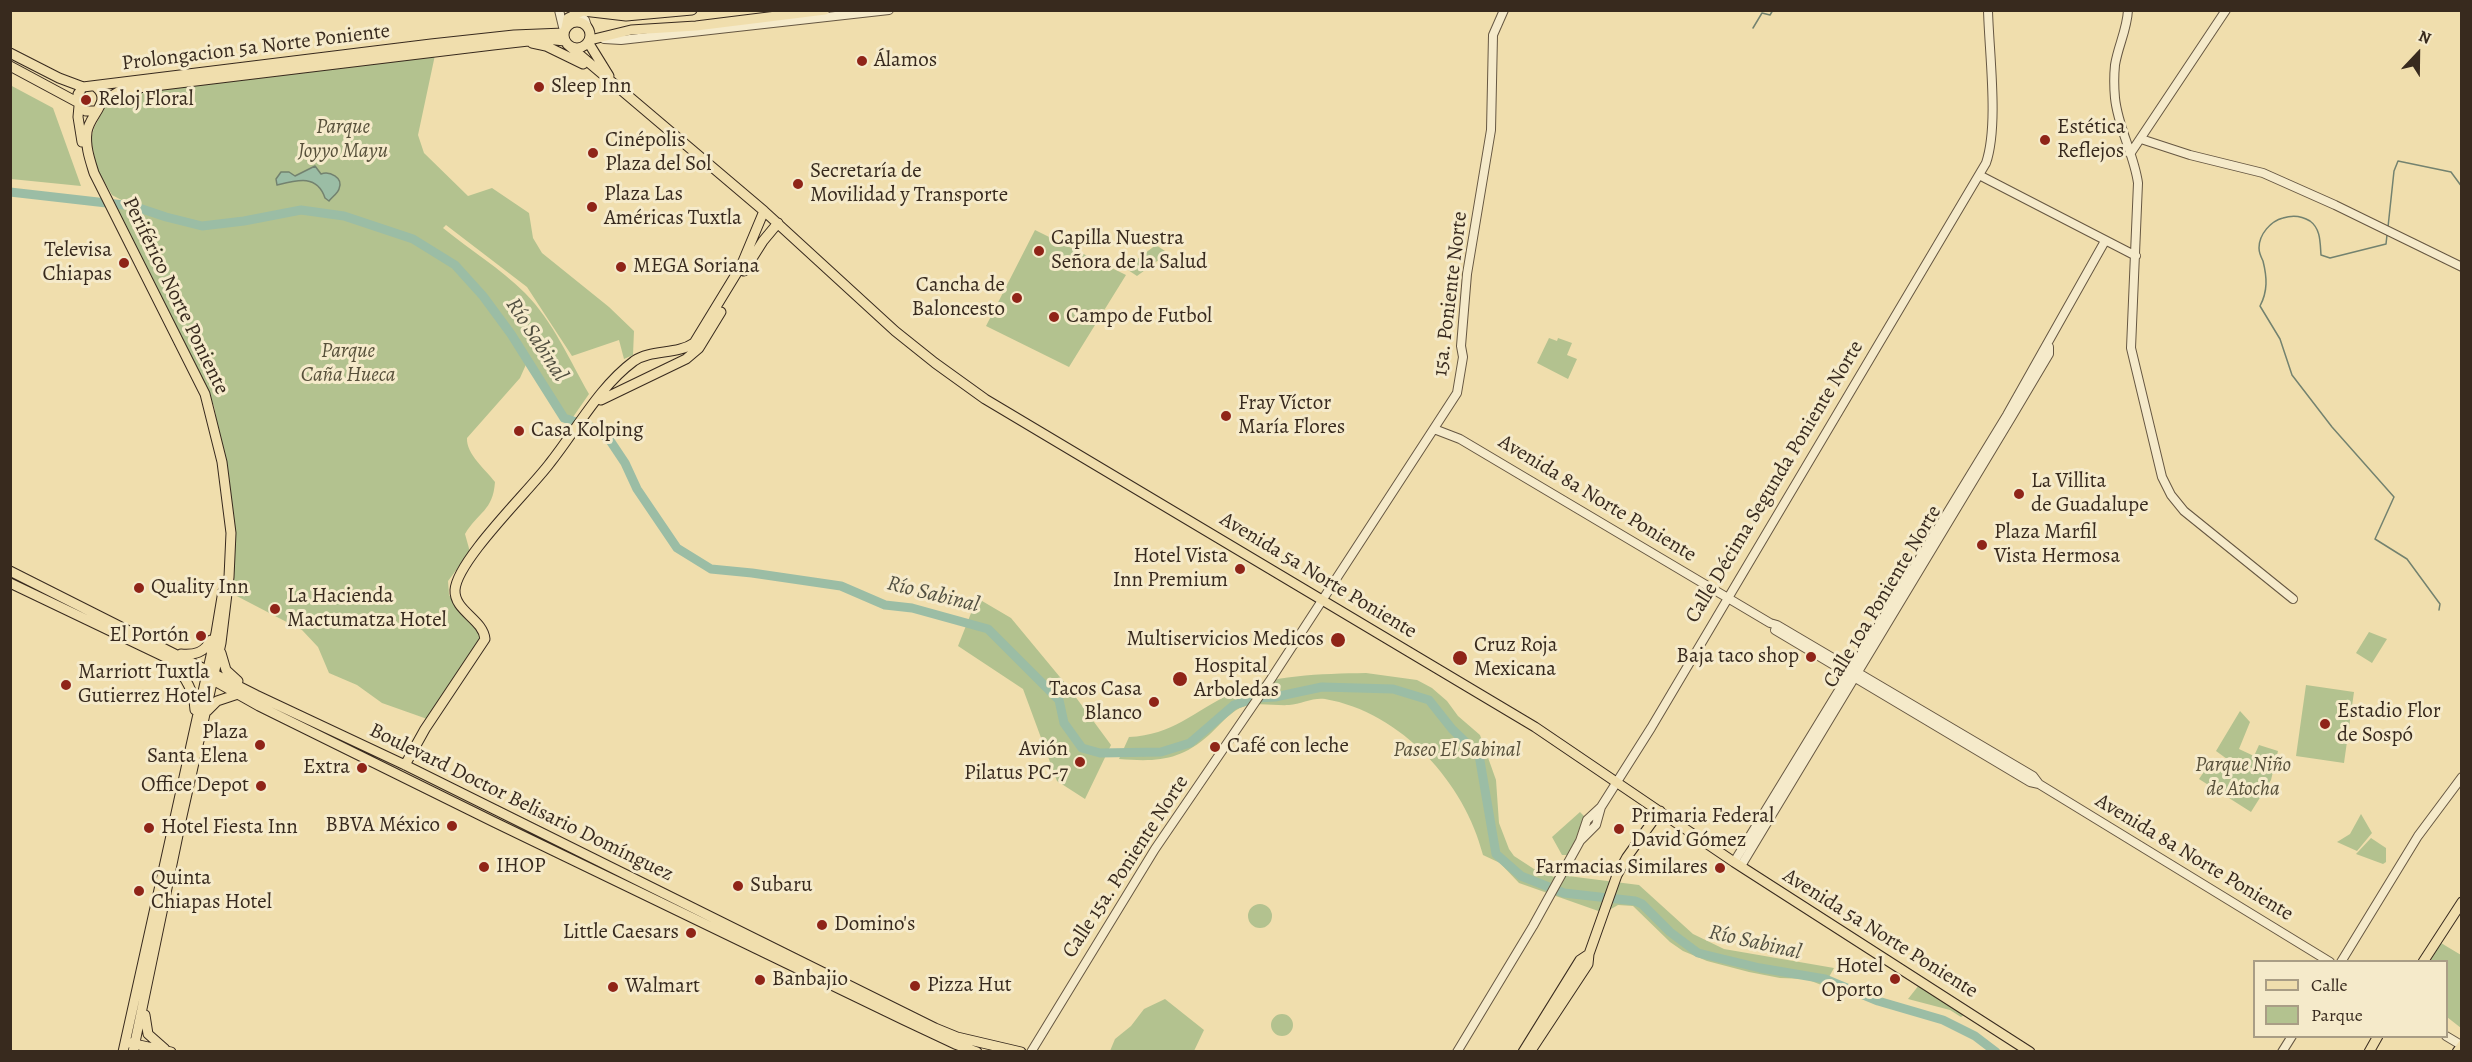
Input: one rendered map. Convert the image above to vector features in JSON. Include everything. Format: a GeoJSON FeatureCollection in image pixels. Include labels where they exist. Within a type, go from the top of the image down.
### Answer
{"type":"FeatureCollection","features":[{"type":"Feature","properties":{"kind":"main road"},"geometry":{"type":"LineString","coordinates":[[565,36],[568,18],[576,12],[589,11],[626,16],[692,10]]}},
{"type":"Feature","properties":{"kind":"main road"},"geometry":{"type":"LineString","coordinates":[[565,36],[578,49],[592,40],[631,30],[696,26],[825,10]]}},
{"type":"Feature","properties":{"kind":"main road"},"geometry":{"type":"LineString","coordinates":[[565,36],[574,22],[581,23],[587,26],[592,40]]}},
{"type":"Feature","properties":{"kind":"main road"},"geometry":{"type":"LineString","coordinates":[[668,35],[696,26]]}},
{"type":"Feature","properties":{"kind":"main road","name":"Prolongacion 5a Norte Poniente"},"geometry":{"type":"LineString","coordinates":[[96,87],[133,80],[431,44],[514,35],[565,36]]}},
{"type":"Feature","properties":{"kind":"main road","name":"Prolongacion 5a Norte Poniente"},"geometry":{"type":"LineString","coordinates":[[103,101],[118,93],[138,88],[565,36]]}},
{"type":"Feature","properties":{"kind":"main road","name":"Avenida 5a Norte Poniente"},"geometry":{"type":"LineString","coordinates":[[565,36],[599,74],[621,89],[764,211],[895,331],[934,363],[977,393],[1031,428],[1322,598],[1535,727],[1738,864],[2030,1052]]}},
{"type":"Feature","properties":{"kind":"main road","name":"Avenida 5a Norte Poniente"},"geometry":{"type":"LineString","coordinates":[[592,40],[602,67],[621,89]]}},
{"type":"Feature","properties":{"kind":"main road"},"geometry":{"type":"LineString","coordinates":[[527,41],[572,58],[599,74]]}},
{"type":"Feature","properties":{"kind":"main road"},"geometry":{"type":"LineString","coordinates":[[10,53],[59,78],[83,87],[96,87],[101,92],[103,101],[95,111],[87,111],[10,66]]}},
{"type":"Feature","properties":{"kind":"main road"},"geometry":{"type":"LineString","coordinates":[[78,104],[78,94],[83,87]]}},
{"type":"Feature","properties":{"kind":"main road","name":"Periférico Norte Poniente"},"geometry":{"type":"LineString","coordinates":[[78,104],[84,153],[91,175],[112,209],[205,393],[212,413],[222,462],[231,533],[229,587],[221,643],[210,675]]}},
{"type":"Feature","properties":{"kind":"main road","name":"Periférico Norte Poniente"},"geometry":{"type":"LineString","coordinates":[[95,111],[88,125],[87,142],[94,173],[106,199]]}},
{"type":"Feature","properties":{"kind":"main road","name":"Periférico Norte Poniente"},"geometry":{"type":"LineString","coordinates":[[112,209],[186,365],[208,418],[223,492],[226,533],[223,584],[210,675]]}},
{"type":"Feature","properties":{"kind":"main road"},"geometry":{"type":"LineString","coordinates":[[405,765],[425,729],[485,639],[480,626],[459,604],[455,592],[457,580],[479,547],[549,465],[609,383],[636,360],[684,349],[694,343],[741,266],[764,211]]}},
{"type":"Feature","properties":{"kind":"main road"},"geometry":{"type":"LineString","coordinates":[[595,403],[621,388],[686,359],[699,348],[759,248],[778,224]]}},
{"type":"Feature","properties":{"kind":"main road","name":"Boulevard Doctor Belisario Domínguez"},"geometry":{"type":"LineString","coordinates":[[10,571],[210,675],[249,691],[405,765],[935,1028],[957,1037],[1021,1052]]}},
{"type":"Feature","properties":{"kind":"main road","name":"Boulevard Doctor Belisario Domínguez"},"geometry":{"type":"LineString","coordinates":[[10,583],[170,655]]}},
{"type":"Feature","properties":{"kind":"main road"},"geometry":{"type":"LineString","coordinates":[[170,655],[198,653],[208,646],[216,633]]}},
{"type":"Feature","properties":{"kind":"main road"},"geometry":{"type":"LineString","coordinates":[[221,643],[222,661],[226,670],[249,691]]}},
{"type":"Feature","properties":{"kind":"main road"},"geometry":{"type":"LineString","coordinates":[[170,655],[189,685],[200,717]]}},
{"type":"Feature","properties":{"kind":"main road"},"geometry":{"type":"LineString","coordinates":[[130,1049],[172,842],[210,675]]}},
{"type":"Feature","properties":{"kind":"main road","name":"Boulevard Doctor Belisario Domínguez"},"geometry":{"type":"LineString","coordinates":[[210,675],[238,694],[904,1020],[977,1052]]}},
{"type":"Feature","properties":{"kind":"main road"},"geometry":{"type":"LineString","coordinates":[[200,717],[217,701],[238,694]]}},
{"type":"Feature","properties":{"kind":"main road"},"geometry":{"type":"LineString","coordinates":[[1530,1052],[1588,964],[1589,954],[1614,884],[1627,857],[1660,811]]}},
{"type":"Feature","properties":{"kind":"main road"},"geometry":{"type":"LineString","coordinates":[[130,1049],[144,1001],[172,842]]}},
{"type":"Feature","properties":{"kind":"main road"},"geometry":{"type":"LineString","coordinates":[[2424,960],[2462,902]]}},
{"type":"Feature","properties":{"kind":"main road"},"geometry":{"type":"LineString","coordinates":[[1523,1052],[1580,960],[1589,954]]}},
{"type":"Feature","properties":{"kind":"main road"},"geometry":{"type":"LineString","coordinates":[[144,1001],[148,1034],[168,1050]]}},
{"type":"Feature","properties":{"kind":"main road"},"geometry":{"type":"LineString","coordinates":[[2369,1052],[2377,1038]]}},
{"type":"Feature","properties":{"kind":"main road"},"geometry":{"type":"LineString","coordinates":[[2457,1052],[2461,1045]]}},
{"type":"Feature","properties":{"kind":"main road"},"geometry":{"type":"LineString","coordinates":[[130,1049],[168,1050]]}},
{"type":"Feature","properties":{"kind":"street"},"geometry":{"type":"LineString","coordinates":[[559,10],[565,36]]}},
{"type":"Feature","properties":{"kind":"street"},"geometry":{"type":"LineString","coordinates":[[592,40],[621,40],[889,10]]}},
{"type":"Feature","properties":{"kind":"street","name":"15a. Poniente Norte"},"geometry":{"type":"LineString","coordinates":[[1254,704],[1457,393],[1463,357],[1461,346],[1467,274],[1491,129],[1493,35],[1504,10]]}},
{"type":"Feature","properties":{"kind":"street","name":"Calle Décima Segunda Poniente Norte"},"geometry":{"type":"LineString","coordinates":[[1457,1052],[1533,926],[1580,841],[1587,820],[1601,807],[1617,782],[1979,175],[1990,153],[1992,129],[1988,10]]}},
{"type":"Feature","properties":{"kind":"street"},"geometry":{"type":"LineString","coordinates":[[2128,10],[2127,27],[2115,65],[2115,82],[2118,124],[2136,172],[2138,194],[2132,348],[2162,477],[2171,495],[2184,512],[2293,598]]}},
{"type":"Feature","properties":{"kind":"street"},"geometry":{"type":"LineString","coordinates":[[2130,154],[2226,10]]}},
{"type":"Feature","properties":{"kind":"street"},"geometry":{"type":"LineString","coordinates":[[576,12],[587,26]]}},
{"type":"Feature","properties":{"kind":"street"},"geometry":{"type":"LineString","coordinates":[[2141,139],[2190,155],[2263,173],[2462,267]]}},
{"type":"Feature","properties":{"kind":"street"},"geometry":{"type":"LineString","coordinates":[[1979,175],[2136,256]]}},
{"type":"Feature","properties":{"kind":"street","name":"Calle 10a Poniente Norte"},"geometry":{"type":"LineString","coordinates":[[1738,864],[2025,396],[2049,354],[2049,343],[2105,241]]}},
{"type":"Feature","properties":{"kind":"street","name":"Avenida 8a Norte Poniente"},"geometry":{"type":"LineString","coordinates":[[1434,429],[1460,439],[1770,623],[1777,625],[2030,782],[2039,784],[2327,960]]}},
{"type":"Feature","properties":{"kind":"street","name":"Calle 15a. Poniente Norte"},"geometry":{"type":"LineString","coordinates":[[1031,1052],[1155,849],[1254,704]]}},
{"type":"Feature","properties":{"kind":"street"},"geometry":{"type":"LineString","coordinates":[[2342,960],[2418,836],[2462,777]]}},
{"type":"Feature","properties":{"kind":"street"},"geometry":{"type":"LineString","coordinates":[[2448,1037],[2461,1045]]}},
{"type":"Feature","properties":{"kind":"street"},"geometry":{"type":"LineString","coordinates":[[2282,1052],[2291,1038]]}},
{"type":"Feature","properties":{"kind":"green space","name":"Parque Caña Hueca"},"geometry":{"type":"Polygon","coordinates":[[[435,55],[418,135],[424,153],[468,196],[492,188],[529,213],[533,238],[542,253],[609,307],[634,331],[633,355],[624,359],[619,340],[572,356],[527,287],[446,225],[443,228],[505,275],[535,304],[553,329],[589,394],[571,420],[564,418],[528,360],[520,378],[467,438],[473,456],[495,482],[494,492],[488,505],[465,534],[470,552],[448,581],[449,595],[482,632],[481,643],[430,720],[382,703],[357,685],[329,673],[318,647],[302,630],[229,592],[228,483],[214,406],[114,204],[131,205],[112,195],[97,169],[91,139],[109,99],[134,91],[435,55]]]}},
{"type":"Feature","properties":{"kind":"green space"},"geometry":{"type":"Polygon","coordinates":[[[10,85],[53,108],[81,186],[11,179],[10,85]]]}},
{"type":"Feature","properties":{"kind":"green space"},"geometry":{"type":"Polygon","coordinates":[[[1035,230],[1126,275],[1069,367],[986,326],[1035,230]]]}},
{"type":"Feature","properties":{"kind":"green space"},"geometry":{"type":"Polygon","coordinates":[[[1156,245],[1168,253],[1137,276],[1125,268],[1156,245]]]}},
{"type":"Feature","properties":{"kind":"green space"},"geometry":{"type":"Polygon","coordinates":[[[1549,338],[1557,341],[1558,338],[1572,343],[1567,355],[1577,359],[1568,379],[1537,363],[1549,338]]]}},
{"type":"Feature","properties":{"kind":"green space"},"geometry":{"type":"Polygon","coordinates":[[[977,598],[1011,618],[1069,688],[1111,745],[1085,799],[1057,781],[1023,689],[958,646],[977,598]]]}},
{"type":"Feature","properties":{"kind":"green space"},"geometry":{"type":"Polygon","coordinates":[[[2369,632],[2387,639],[2372,663],[2356,653],[2369,632]]]}},
{"type":"Feature","properties":{"kind":"green space","name":"Paseo El Sabinal"},"geometry":{"type":"Polygon","coordinates":[[[1366,673],[1417,680],[1432,688],[1447,701],[1458,716],[1480,735],[1496,780],[1499,823],[1514,856],[1534,869],[1554,877],[1560,875],[1639,885],[1693,934],[1724,949],[1834,968],[1824,986],[1806,979],[1780,978],[1749,972],[1707,961],[1683,951],[1670,942],[1633,906],[1618,905],[1604,913],[1519,883],[1500,863],[1483,855],[1474,828],[1461,802],[1445,777],[1426,755],[1404,735],[1353,706],[1321,699],[1289,705],[1246,706],[1231,714],[1198,744],[1178,755],[1156,760],[1119,759],[1129,737],[1158,732],[1171,727],[1246,687],[1296,676],[1366,673]]]}},
{"type":"Feature","properties":{"kind":"green space","name":"Estadio Flor de Sospó"},"geometry":{"type":"Polygon","coordinates":[[[2306,685],[2354,692],[2344,763],[2296,756],[2306,685]]]}},
{"type":"Feature","properties":{"kind":"green space","name":"Parque Niño de Atocha"},"geometry":{"type":"Polygon","coordinates":[[[2240,711],[2250,722],[2239,749],[2254,756],[2259,745],[2278,751],[2271,780],[2251,812],[2199,779],[2212,760],[2222,766],[2227,759],[2216,751],[2240,711]]]}},
{"type":"Feature","properties":{"kind":"green space"},"geometry":{"type":"Polygon","coordinates":[[[1580,812],[1586,818],[1579,839],[1569,855],[1562,855],[1552,837],[1580,812]]]}},
{"type":"Feature","properties":{"kind":"green space"},"geometry":{"type":"Polygon","coordinates":[[[2361,814],[2372,833],[2357,851],[2337,842],[2350,834],[2361,814]]]}},
{"type":"Feature","properties":{"kind":"green space"},"geometry":{"type":"Polygon","coordinates":[[[2371,838],[2386,848],[2386,862],[2383,864],[2356,854],[2371,838]]]}},
{"type":"Feature","properties":{"kind":"green space"},"geometry":{"type":"Polygon","coordinates":[[[1260,904],[1269,907],[1272,916],[1269,925],[1260,928],[1251,925],[1248,916],[1251,907],[1260,904]]]}},
{"type":"Feature","properties":{"kind":"green space"},"geometry":{"type":"Polygon","coordinates":[[[2441,943],[2461,955],[2461,1028],[2448,1018],[2448,960],[2431,960],[2441,943]]]}},
{"type":"Feature","properties":{"kind":"green space"},"geometry":{"type":"Polygon","coordinates":[[[1919,985],[1964,1015],[1961,1017],[1950,1010],[1908,999],[1919,985]]]}},
{"type":"Feature","properties":{"kind":"green space"},"geometry":{"type":"Polygon","coordinates":[[[1165,999],[1204,1030],[1194,1051],[1110,1051],[1115,1039],[1131,1026],[1144,1009],[1165,999]]]}},
{"type":"Feature","properties":{"kind":"green space"},"geometry":{"type":"Polygon","coordinates":[[[1282,1014],[1290,1017],[1293,1025],[1290,1033],[1282,1036],[1274,1033],[1271,1025],[1274,1017],[1282,1014]]]}},
{"type":"Feature","properties":{"kind":"shaded area"},"geometry":{"type":"Polygon","coordinates":[[[315,166],[321,174],[332,174],[338,178],[340,185],[329,201],[312,182],[299,181],[277,185],[276,179],[281,172],[289,172],[295,176],[315,166]]]}},
{"type":"Feature","properties":{"kind":"waterway"},"geometry":{"type":"LineString","coordinates":[[1753,28],[1762,13],[1770,15],[1773,10]]}},
{"type":"Feature","properties":{"kind":"waterway"},"geometry":{"type":"LineString","coordinates":[[2388,227],[2394,171],[2398,161],[2451,172],[2462,187]]}},
{"type":"Feature","properties":{"kind":"waterway","name":"Río Sabinal"},"geometry":{"type":"LineString","coordinates":[[10,192],[133,206],[202,226],[301,210],[344,216],[413,239],[455,265],[483,296],[511,334],[564,418],[594,428],[609,439],[625,463],[637,489],[677,548],[711,569],[841,586],[885,605],[912,608],[988,629],[1059,700],[1064,723],[1082,748],[1100,753],[1161,752],[1190,743],[1234,705],[1256,698],[1275,697],[1322,687],[1393,689],[1429,700],[1452,729],[1479,755],[1496,854],[1521,876],[1564,893],[1635,901],[1642,904],[1670,932],[1698,953],[1760,968],[1825,979],[1878,1001],[1943,1020],[1975,1036],[1996,1052]]}},
{"type":"Feature","properties":{"kind":"waterway"},"geometry":{"type":"LineString","coordinates":[[2387,235],[2386,244],[2330,258],[2321,255],[2318,232],[2310,221],[2293,216],[2274,222],[2263,233],[2260,243],[2259,250],[2266,278],[2260,306],[2280,339],[2292,375],[2332,427],[2394,497],[2375,539],[2407,559],[2440,604],[2439,610]]}},
{"type":"Feature","properties":{"kind":"place","name":"Álamos"},"geometry":{"type":"Point","coordinates":[862,61]}},
{"type":"Feature","properties":{"kind":"place","name":"Sleep Inn"},"geometry":{"type":"Point","coordinates":[539,87]}},
{"type":"Feature","properties":{"kind":"place","name":"Reloj Floral"},"geometry":{"type":"Point","coordinates":[86,100]}},
{"type":"Feature","properties":{"kind":"place","name":"Estética Reflejos"},"geometry":{"type":"Point","coordinates":[2045,140]}},
{"type":"Feature","properties":{"kind":"place","name":"Cinépolis Plaza del Sol"},"geometry":{"type":"Point","coordinates":[593,153]}},
{"type":"Feature","properties":{"kind":"place","name":"Secretaría de Movilidad y Transporte"},"geometry":{"type":"Point","coordinates":[798,184]}},
{"type":"Feature","properties":{"kind":"place","name":"Plaza Las Américas Tuxtla"},"geometry":{"type":"Point","coordinates":[592,207]}},
{"type":"Feature","properties":{"kind":"place","name":"Capilla Nuestra Señora de la Salud"},"geometry":{"type":"Point","coordinates":[1039,251]}},
{"type":"Feature","properties":{"kind":"place","name":"Televisa Chiapas"},"geometry":{"type":"Point","coordinates":[124,263]}},
{"type":"Feature","properties":{"kind":"place","name":"MEGA Soriana"},"geometry":{"type":"Point","coordinates":[621,267]}},
{"type":"Feature","properties":{"kind":"place","name":"Cancha de Baloncesto"},"geometry":{"type":"Point","coordinates":[1017,298]}},
{"type":"Feature","properties":{"kind":"place","name":"Campo de Futbol"},"geometry":{"type":"Point","coordinates":[1054,317]}},
{"type":"Feature","properties":{"kind":"place","name":"Fray Víctor María Flores"},"geometry":{"type":"Point","coordinates":[1226,416]}},
{"type":"Feature","properties":{"kind":"place","name":"Casa Kolping"},"geometry":{"type":"Point","coordinates":[519,431]}},
{"type":"Feature","properties":{"kind":"place","name":"La Villita de Guadalupe"},"geometry":{"type":"Point","coordinates":[2019,494]}},
{"type":"Feature","properties":{"kind":"place","name":"Plaza Marfil Vista Hermosa"},"geometry":{"type":"Point","coordinates":[1982,545]}},
{"type":"Feature","properties":{"kind":"place","name":"Hotel Vista Inn Premium"},"geometry":{"type":"Point","coordinates":[1240,569]}},
{"type":"Feature","properties":{"kind":"place","name":"Quality Inn"},"geometry":{"type":"Point","coordinates":[139,588]}},
{"type":"Feature","properties":{"kind":"place","name":"La Hacienda Mactumatza Hotel"},"geometry":{"type":"Point","coordinates":[275,609]}},
{"type":"Feature","properties":{"kind":"place","name":"El Portón"},"geometry":{"type":"Point","coordinates":[201,636]}},
{"type":"Feature","properties":{"kind":"place","name":"Multiservicios Medicos"},"geometry":{"type":"Point","coordinates":[1338,640]}},
{"type":"Feature","properties":{"kind":"place","name":"Baja taco shop"},"geometry":{"type":"Point","coordinates":[1811,657]}},
{"type":"Feature","properties":{"kind":"place","name":"Cruz Roja Mexicana"},"geometry":{"type":"Point","coordinates":[1460,658]}},
{"type":"Feature","properties":{"kind":"place","name":"Hospital Arboledas"},"geometry":{"type":"Point","coordinates":[1180,679]}},
{"type":"Feature","properties":{"kind":"place","name":"Marriott Tuxtla Gutierrez Hotel"},"geometry":{"type":"Point","coordinates":[66,685]}},
{"type":"Feature","properties":{"kind":"place","name":"Tacos Casa Blanco"},"geometry":{"type":"Point","coordinates":[1154,702]}},
{"type":"Feature","properties":{"kind":"place","name":"Estadio Flor de Sospó"},"geometry":{"type":"Point","coordinates":[2325,724]}},
{"type":"Feature","properties":{"kind":"place","name":"Plaza Santa Elena"},"geometry":{"type":"Point","coordinates":[260,745]}},
{"type":"Feature","properties":{"kind":"place","name":"Café con leche"},"geometry":{"type":"Point","coordinates":[1215,747]}},
{"type":"Feature","properties":{"kind":"place","name":"Avión Pilatus PC-7"},"geometry":{"type":"Point","coordinates":[1080,762]}},
{"type":"Feature","properties":{"kind":"place","name":"Extra"},"geometry":{"type":"Point","coordinates":[362,768]}},
{"type":"Feature","properties":{"kind":"place","name":"Office Depot"},"geometry":{"type":"Point","coordinates":[261,786]}},
{"type":"Feature","properties":{"kind":"place","name":"BBVA México"},"geometry":{"type":"Point","coordinates":[452,826]}},
{"type":"Feature","properties":{"kind":"place","name":"Hotel Fiesta Inn"},"geometry":{"type":"Point","coordinates":[149,828]}},
{"type":"Feature","properties":{"kind":"place","name":"Primaria Federal David Gómez"},"geometry":{"type":"Point","coordinates":[1619,829]}},
{"type":"Feature","properties":{"kind":"place","name":"IHOP"},"geometry":{"type":"Point","coordinates":[484,867]}},
{"type":"Feature","properties":{"kind":"place","name":"Farmacias Similares"},"geometry":{"type":"Point","coordinates":[1720,868]}},
{"type":"Feature","properties":{"kind":"place","name":"Subaru"},"geometry":{"type":"Point","coordinates":[738,886]}},
{"type":"Feature","properties":{"kind":"place","name":"Quinta Chiapas Hotel"},"geometry":{"type":"Point","coordinates":[139,891]}},
{"type":"Feature","properties":{"kind":"place","name":"Domino's"},"geometry":{"type":"Point","coordinates":[822,925]}},
{"type":"Feature","properties":{"kind":"place","name":"Little Caesars"},"geometry":{"type":"Point","coordinates":[691,933]}},
{"type":"Feature","properties":{"kind":"place","name":"Hotel Oporto"},"geometry":{"type":"Point","coordinates":[1895,979]}},
{"type":"Feature","properties":{"kind":"place","name":"Banbajio"},"geometry":{"type":"Point","coordinates":[760,980]}},
{"type":"Feature","properties":{"kind":"place","name":"Pizza Hut"},"geometry":{"type":"Point","coordinates":[915,986]}},
{"type":"Feature","properties":{"kind":"place","name":"Walmart"},"geometry":{"type":"Point","coordinates":[613,987]}},
{"type":"Feature","properties":{"kind":"park label","name":"Parque Joyyo Mayu"},"geometry":{"type":"Point","coordinates":[343,140]}}]}
